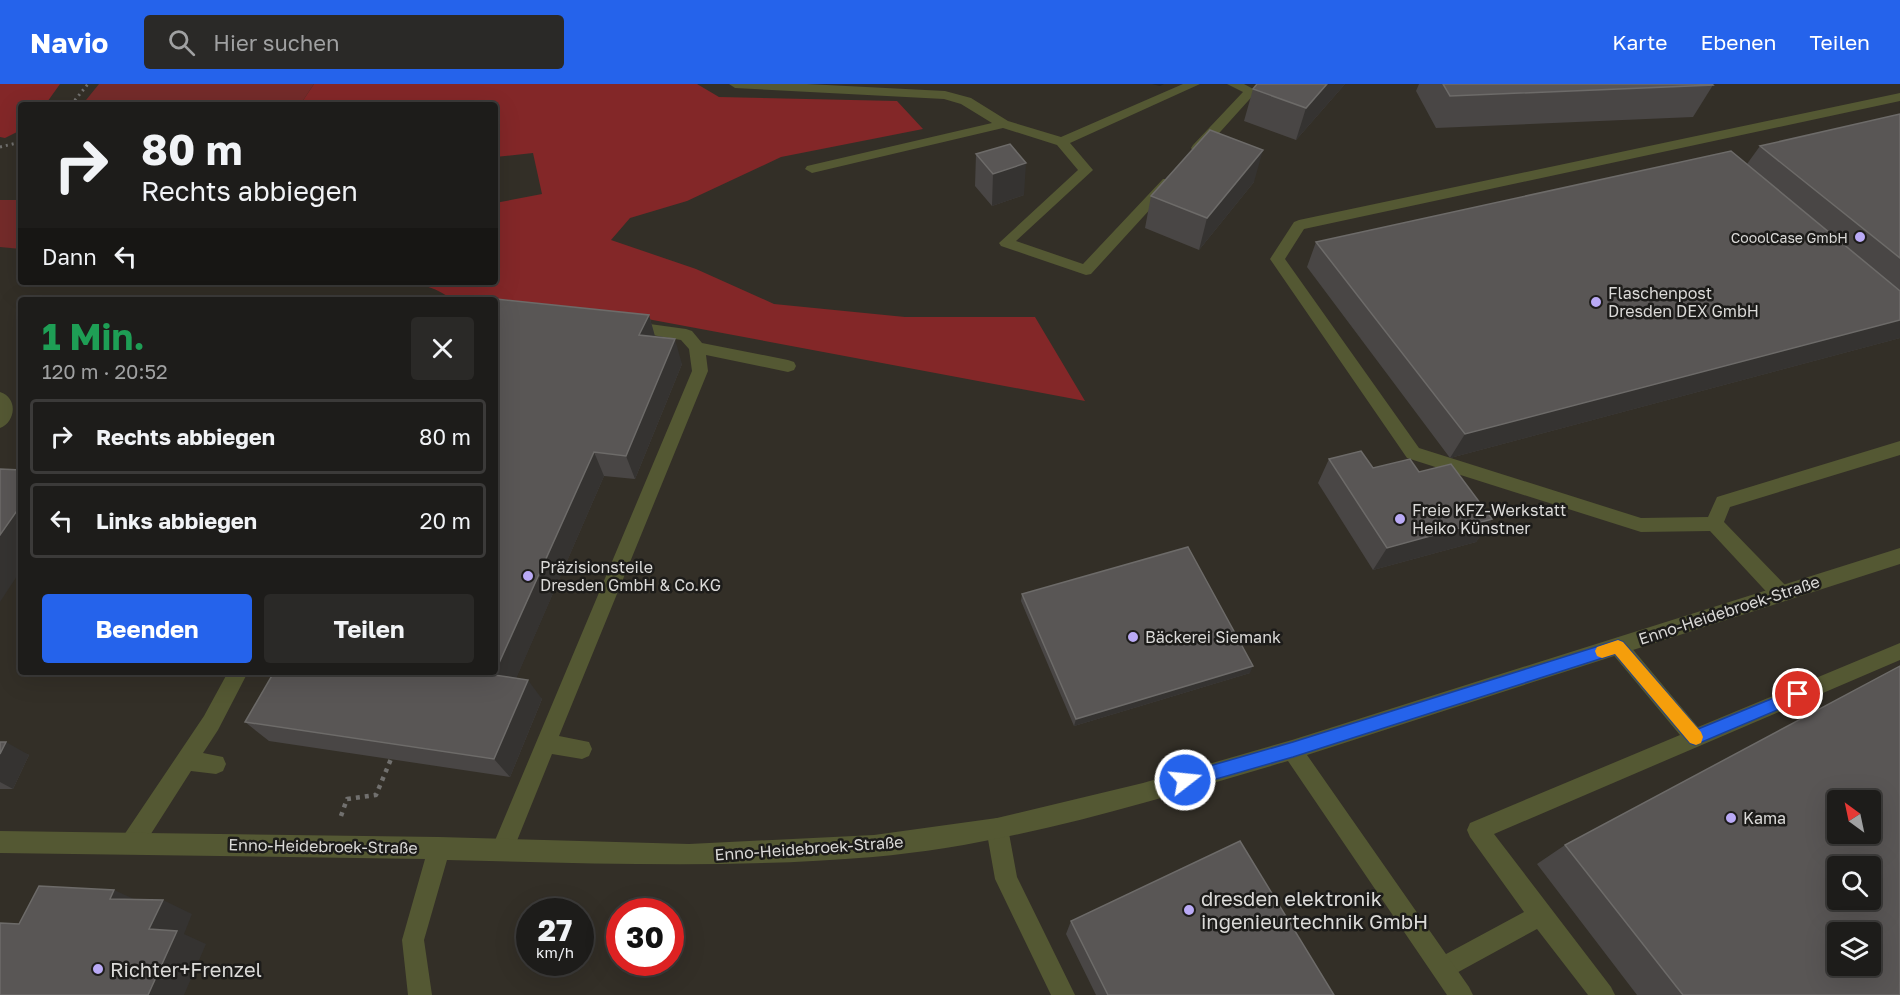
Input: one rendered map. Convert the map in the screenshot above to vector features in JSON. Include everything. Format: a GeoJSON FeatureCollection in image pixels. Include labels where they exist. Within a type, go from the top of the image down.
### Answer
{"type":"FeatureCollection","features":[{"type":"Feature","properties":{"kind":"street"},"geometry":{"type":"LineString","coordinates":[[735,84],[945,95],[966,101],[1003,124],[1062,142],[1086,170],[1006,243],[1086,270],[1251,91],[1233,84]]}},
{"type":"Feature","properties":{"kind":"street"},"geometry":{"type":"LineString","coordinates":[[1062,142],[1194,84]]}},
{"type":"Feature","properties":{"kind":"street"},"geometry":{"type":"LineString","coordinates":[[1781,594],[1714,524],[1641,525],[1413,453],[1277,259],[1299,225],[1900,97]]}},
{"type":"Feature","properties":{"kind":"street"},"geometry":{"type":"LineString","coordinates":[[812,169],[1003,124]]}},
{"type":"Feature","properties":{"kind":"street"},"geometry":{"type":"LineString","coordinates":[[502,850],[700,371],[697,348],[686,335],[611,324]]}},
{"type":"Feature","properties":{"kind":"street"},"geometry":{"type":"LineString","coordinates":[[697,348],[788,366]]}},
{"type":"Feature","properties":{"kind":"street"},"geometry":{"type":"LineString","coordinates":[[0,398],[4,400],[3,418],[0,422]]}},
{"type":"Feature","properties":{"kind":"street"},"geometry":{"type":"LineString","coordinates":[[1714,524],[1723,502],[1900,448]]}},
{"type":"Feature","properties":{"kind":"street","name":"Enno-Heidebroek-Straße"},"geometry":{"type":"LineString","coordinates":[[0,842],[439,848],[689,855],[874,846],[997,828],[1143,793],[1293,750],[1900,556]]}},
{"type":"Feature","properties":{"kind":"street"},"geometry":{"type":"LineString","coordinates":[[1618,646],[1695,738]]}},
{"type":"Feature","properties":{"kind":"street"},"geometry":{"type":"LineString","coordinates":[[1603,995],[1540,915],[1478,830],[1900,651]]}},
{"type":"Feature","properties":{"kind":"street"},"geometry":{"type":"LineString","coordinates":[[132,843],[212,723],[236,675]]}},
{"type":"Feature","properties":{"kind":"street"},"geometry":{"type":"LineString","coordinates":[[545,744],[582,748]]}},
{"type":"Feature","properties":{"kind":"street"},"geometry":{"type":"LineString","coordinates":[[1293,750],[1461,995]]}},
{"type":"Feature","properties":{"kind":"street"},"geometry":{"type":"LineString","coordinates":[[186,761],[216,764]]}},
{"type":"Feature","properties":{"kind":"street"},"geometry":{"type":"LineString","coordinates":[[997,828],[1006,879],[1063,995]]}},
{"type":"Feature","properties":{"kind":"street"},"geometry":{"type":"LineString","coordinates":[[420,995],[413,940],[439,848]]}},
{"type":"Feature","properties":{"kind":"street"},"geometry":{"type":"LineString","coordinates":[[1443,968],[1540,915]]}},
{"type":"Feature","properties":{"kind":"path"},"geometry":{"type":"LineString","coordinates":[[73,102],[88,84]]}},
{"type":"Feature","properties":{"kind":"path"},"geometry":{"type":"LineString","coordinates":[[0,147],[18,143]]}},
{"type":"Feature","properties":{"kind":"path"},"geometry":{"type":"LineString","coordinates":[[330,846],[347,799],[375,795],[391,759]]}},
{"type":"Feature","properties":{"kind":"shaded area"},"geometry":{"type":"Polygon","coordinates":[[[0,84],[1152,84],[1160,86],[1164,84],[1900,84],[1900,995],[0,995],[0,84]]]}},
{"type":"Feature","properties":{"kind":"shaded area"},"geometry":{"type":"Polygon","coordinates":[[[0,84],[60,84],[47,102],[18,102],[18,132],[5,138],[0,137],[0,84]]]}},
{"type":"Feature","properties":{"kind":"shaded area"},"geometry":{"type":"Polygon","coordinates":[[[99,84],[314,84],[302,102],[84,102],[99,84]]]}},
{"type":"Feature","properties":{"kind":"shaded area"},"geometry":{"type":"Polygon","coordinates":[[[314,84],[697,84],[719,97],[897,101],[923,129],[781,157],[687,201],[630,218],[611,240],[696,269],[774,304],[905,317],[1035,317],[1085,401],[642,318],[498,300],[498,297],[448,297],[432,288],[418,285],[498,285],[498,202],[542,194],[533,153],[498,157],[498,102],[302,102],[314,84]]]}},
{"type":"Feature","properties":{"kind":"shaded area"},"geometry":{"type":"Polygon","coordinates":[[[0,200],[18,200],[18,249],[0,247],[0,200]]]}},
{"type":"Feature","properties":{"kind":"building"},"geometry":{"type":"Polygon","coordinates":[[[1257,84],[1327,84],[1306,108],[1253,89],[1257,84]]]}},
{"type":"Feature","properties":{"kind":"building"},"geometry":{"type":"Polygon","coordinates":[[[1443,84],[1712,84],[1713,85],[1450,96],[1443,84]]]}},
{"type":"Feature","properties":{"kind":"building"},"geometry":{"type":"Polygon","coordinates":[[[1900,114],[1900,258],[1760,146],[1900,114]]]}},
{"type":"Feature","properties":{"kind":"building"},"geometry":{"type":"Polygon","coordinates":[[[1210,130],[1263,150],[1207,218],[1151,196],[1210,130]]]}},
{"type":"Feature","properties":{"kind":"building"},"geometry":{"type":"Polygon","coordinates":[[[1010,144],[1026,163],[993,174],[976,154],[1010,144]]]}},
{"type":"Feature","properties":{"kind":"building","name":"Flaschenpost Dresden DEX GmbH"},"geometry":{"type":"Polygon","coordinates":[[[1731,151],[1900,291],[1900,320],[1465,434],[1316,242],[1731,151]]]}},
{"type":"Feature","properties":{"kind":"building"},"geometry":{"type":"Polygon","coordinates":[[[498,299],[649,315],[639,335],[675,339],[626,456],[594,452],[498,665],[498,299]]]}},
{"type":"Feature","properties":{"kind":"building"},"geometry":{"type":"Polygon","coordinates":[[[1361,451],[1373,468],[1410,459],[1419,472],[1451,464],[1492,519],[1387,548],[1329,459],[1361,451]]]}},
{"type":"Feature","properties":{"kind":"building"},"geometry":{"type":"Polygon","coordinates":[[[0,469],[18,470],[18,509],[0,535],[0,469]]]}},
{"type":"Feature","properties":{"kind":"building","name":"Bäckerei Siemank"},"geometry":{"type":"Polygon","coordinates":[[[1188,547],[1253,666],[1076,719],[1022,594],[1188,547]]]}},
{"type":"Feature","properties":{"kind":"building","name":"Kama"},"geometry":{"type":"Polygon","coordinates":[[[1900,666],[1900,995],[1683,995],[1565,845],[1900,666]]]}},
{"type":"Feature","properties":{"kind":"building"},"geometry":{"type":"Polygon","coordinates":[[[272,675],[494,675],[528,680],[494,759],[245,722],[272,675]]]}},
{"type":"Feature","properties":{"kind":"building"},"geometry":{"type":"Polygon","coordinates":[[[0,742],[6,742],[0,754],[0,742]]]}},
{"type":"Feature","properties":{"kind":"building","name":"dresden elektronik ingenieurtechnik GmbH"},"geometry":{"type":"Polygon","coordinates":[[[1240,841],[1334,995],[1108,995],[1071,921],[1240,841]]]}},
{"type":"Feature","properties":{"kind":"building"},"geometry":{"type":"Polygon","coordinates":[[[39,886],[114,890],[110,899],[163,900],[149,929],[177,931],[148,995],[0,995],[0,923],[19,924],[39,886]]]}},
{"type":"Feature","properties":{"kind":"slow traffic"},"geometry":{"type":"LineString","coordinates":[[1602,651],[1618,646],[1696,737]]}},
{"type":"Feature","properties":{"kind":"place","name":"CooolCase GmbH"},"geometry":{"type":"Point","coordinates":[1860,237]}},
{"type":"Feature","properties":{"kind":"place","name":"Flaschenpost Dresden DEX GmbH"},"geometry":{"type":"Point","coordinates":[1596,302]}},
{"type":"Feature","properties":{"kind":"place","name":"Freie KFZ-Werkstatt Heiko Künstner"},"geometry":{"type":"Point","coordinates":[1400,519]}},
{"type":"Feature","properties":{"kind":"place","name":"Präzisionsteile Dresden GmbH & Co.KG"},"geometry":{"type":"Point","coordinates":[528,576]}},
{"type":"Feature","properties":{"kind":"place","name":"Bäckerei Siemank"},"geometry":{"type":"Point","coordinates":[1133,637]}},
{"type":"Feature","properties":{"kind":"place","name":"Kama"},"geometry":{"type":"Point","coordinates":[1731,818]}},
{"type":"Feature","properties":{"kind":"place","name":"dresden elektronik ingenieurtechnik GmbH"},"geometry":{"type":"Point","coordinates":[1189,910]}},
{"type":"Feature","properties":{"kind":"place","name":"Richter+Frenzel"},"geometry":{"type":"Point","coordinates":[98,969]}},
{"type":"Feature","properties":{"kind":"route"},"geometry":{"type":"LineString","coordinates":[[1185,780],[1293,750],[1618,646],[1695,738],[1798,694]]}}]}
